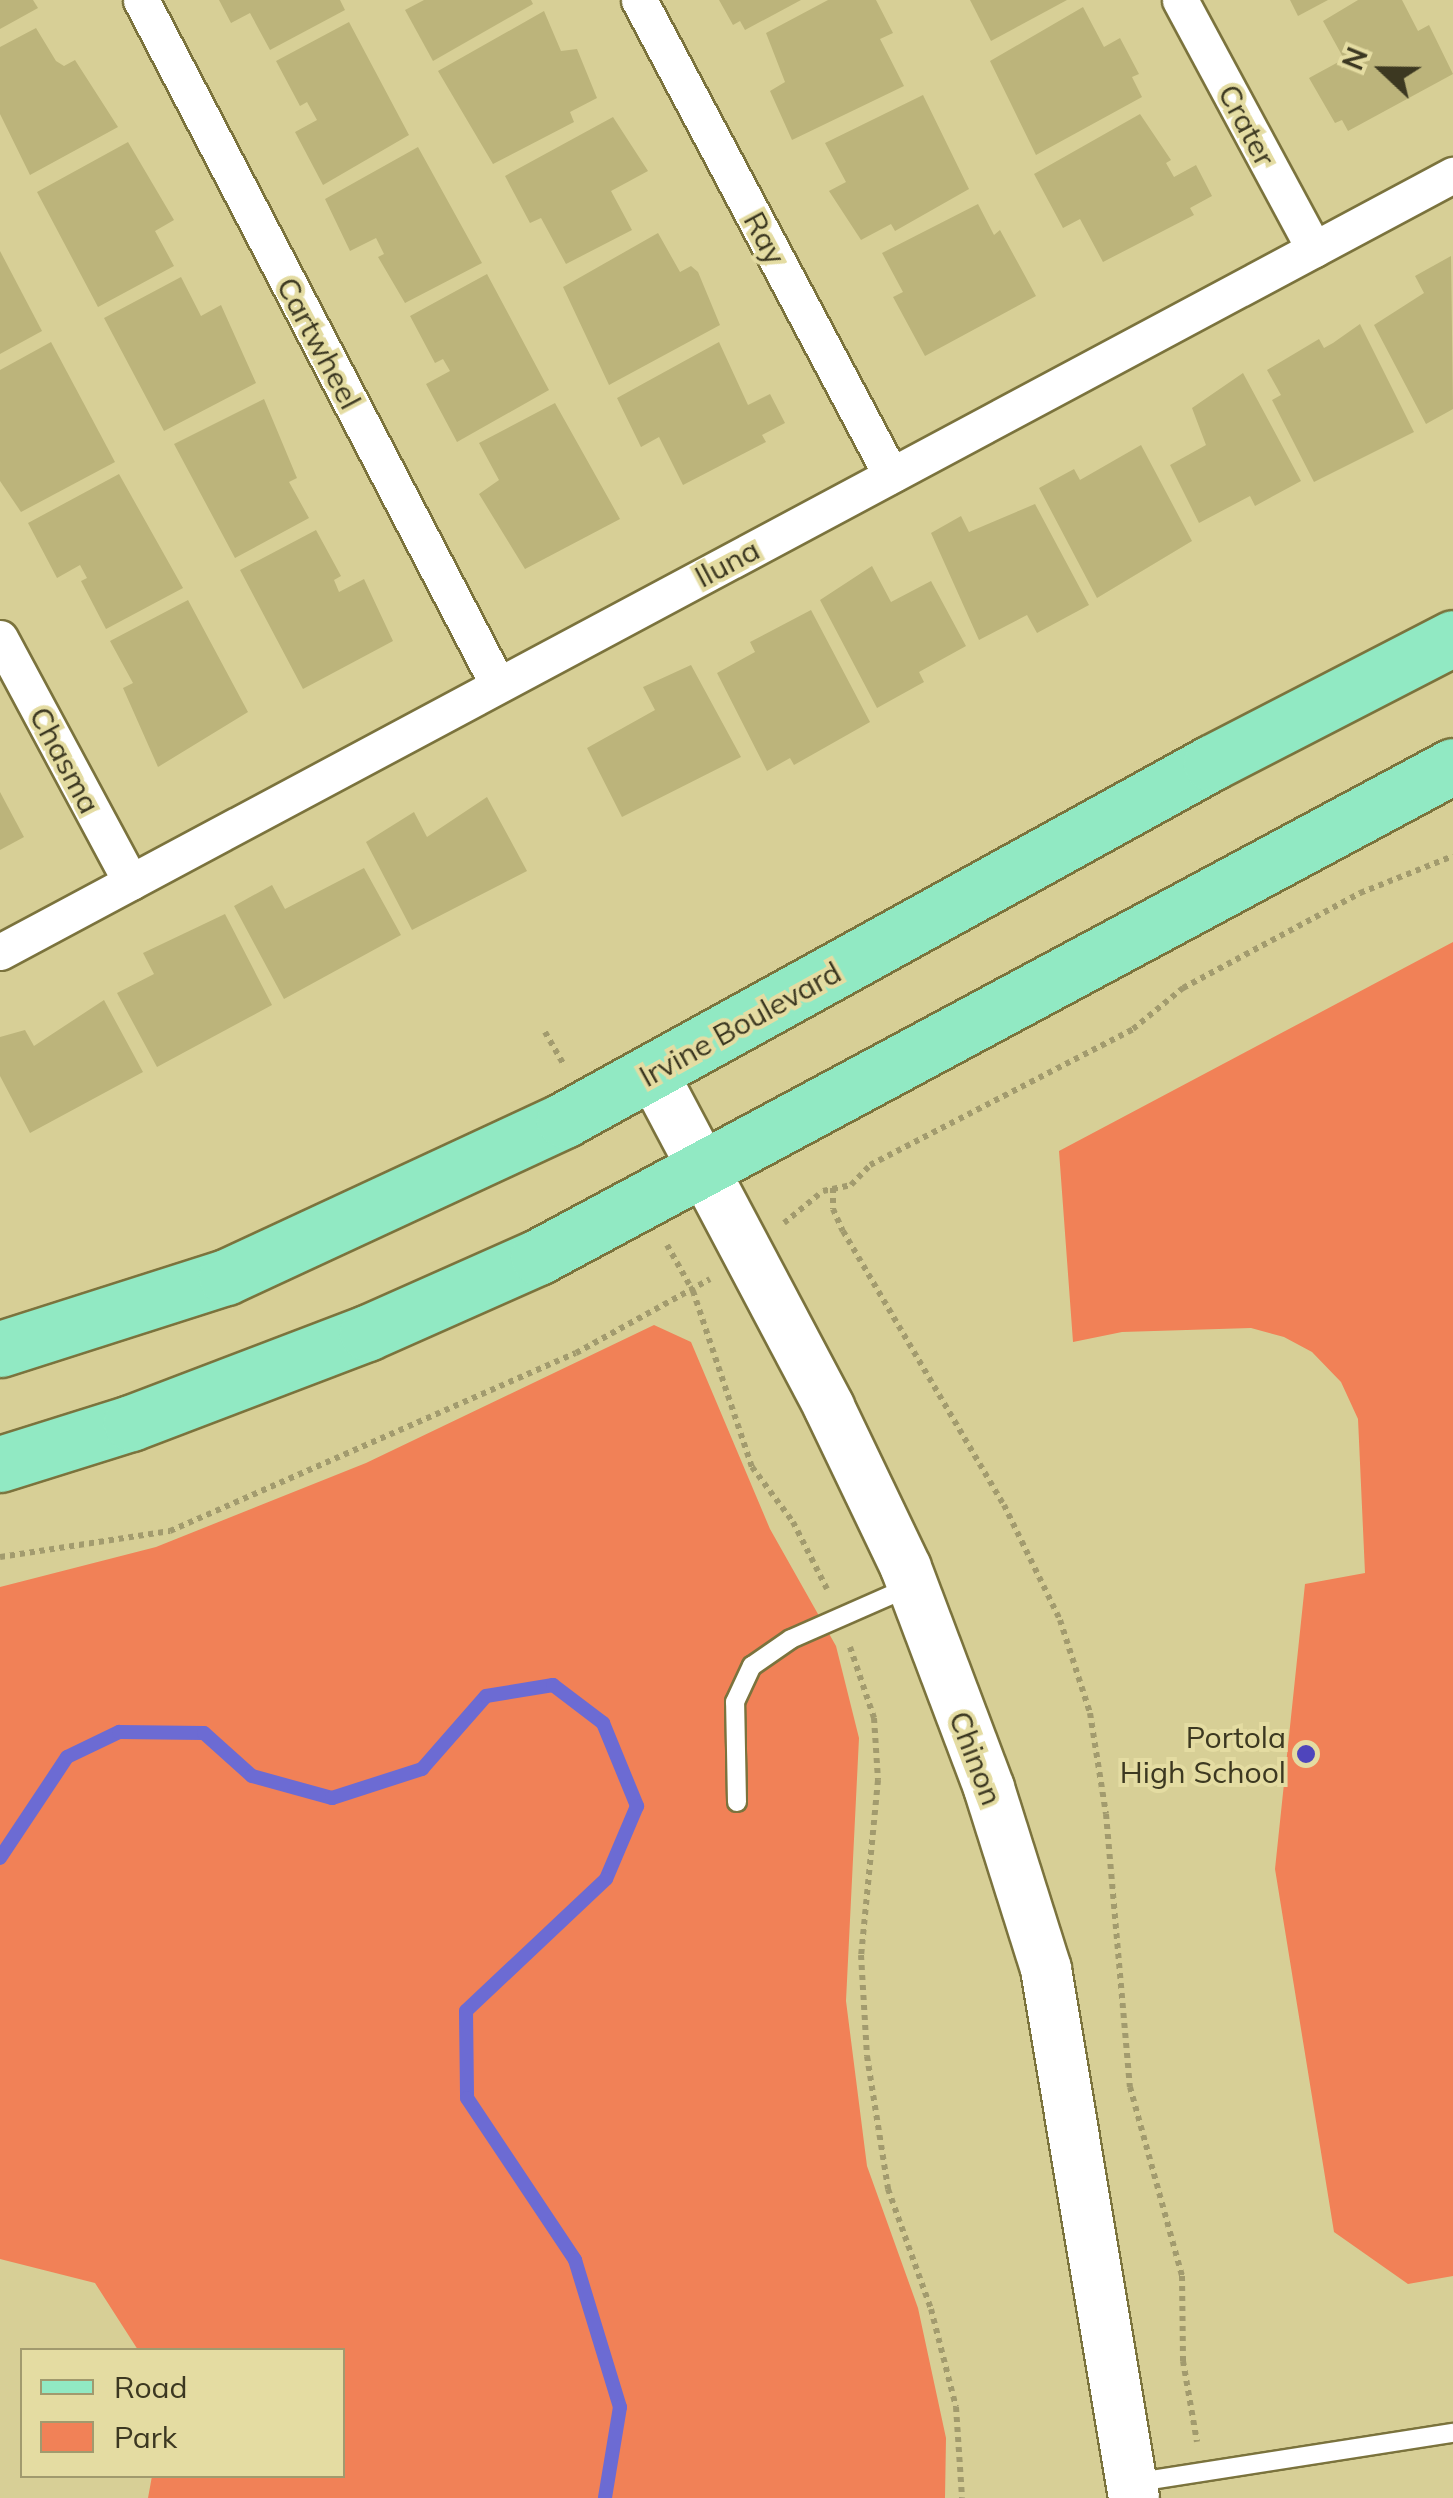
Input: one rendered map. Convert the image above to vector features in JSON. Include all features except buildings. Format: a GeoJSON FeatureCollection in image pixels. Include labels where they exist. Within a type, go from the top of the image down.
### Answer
{"type":"FeatureCollection","features":[{"type":"Feature","properties":{"kind":"main road","name":"Irvine Boulevard"},"geometry":{"type":"LineString","coordinates":[[0,1348],[226,1276],[653,1074],[1177,782],[1453,638]]}},
{"type":"Feature","properties":{"kind":"main road"},"geometry":{"type":"LineString","coordinates":[[0,1464],[131,1423],[367,1333],[707,1171],[1453,766]]}},
{"type":"Feature","properties":{"kind":"street","name":"Cartwheel"},"geometry":{"type":"LineString","coordinates":[[140,0],[498,685]]}},
{"type":"Feature","properties":{"kind":"street","name":"Ray"},"geometry":{"type":"LineString","coordinates":[[638,0],[891,476]]}},
{"type":"Feature","properties":{"kind":"street","name":"Crater"},"geometry":{"type":"LineString","coordinates":[[1180,0],[1314,250]]}},
{"type":"Feature","properties":{"kind":"street","name":"Iluna"},"geometry":{"type":"LineString","coordinates":[[0,952],[1453,175]]}},
{"type":"Feature","properties":{"kind":"street","name":"Chasma"},"geometry":{"type":"LineString","coordinates":[[0,638],[131,882]]}},
{"type":"Feature","properties":{"kind":"street","name":"Chinon"},"geometry":{"type":"LineString","coordinates":[[653,1074],[830,1408],[912,1586],[990,1788],[1046,1968],[1133,2491]]}},
{"type":"Feature","properties":{"kind":"lane"},"geometry":{"type":"LineString","coordinates":[[737,1802],[735,1702],[752,1666],[791,1638],[912,1586]]}},
{"type":"Feature","properties":{"kind":"lane"},"geometry":{"type":"LineString","coordinates":[[1133,2491],[1201,2472],[1453,2433]]}},
{"type":"Feature","properties":{"kind":"path"},"geometry":{"type":"LineString","coordinates":[[833,1188],[843,1231],[1004,1505],[1060,1620],[1090,1713],[1106,1814],[1130,2087],[1182,2276],[1183,2361],[1201,2472]]}},
{"type":"Feature","properties":{"kind":"path"},"geometry":{"type":"LineString","coordinates":[[693,1291],[752,1468],[793,1522],[841,1618],[874,1718],[878,1780],[860,1954],[867,2056],[888,2189],[931,2309],[956,2407],[962,2498]]}},
{"type":"Feature","properties":{"kind":"green space"},"geometry":{"type":"Polygon","coordinates":[[[1453,942],[1453,2276],[1408,2284],[1334,2232],[1275,1869],[1305,1584],[1365,1573],[1358,1419],[1341,1382],[1312,1352],[1284,1337],[1251,1328],[1122,1332],[1073,1342],[1059,1151],[1453,942]]]}},
{"type":"Feature","properties":{"kind":"green space"},"geometry":{"type":"Polygon","coordinates":[[[654,1325],[691,1342],[770,1529],[836,1646],[859,1738],[846,2001],[867,2166],[918,2308],[946,2438],[945,2498],[148,2498],[152,2478],[345,2478],[345,2348],[137,2348],[95,2283],[0,2259],[0,1587],[156,1547],[366,1463],[654,1325]]]}},
{"type":"Feature","properties":{"kind":"waterway"},"geometry":{"type":"LineString","coordinates":[[0,1858],[67,1757],[119,1732],[204,1733],[252,1776],[332,1798],[422,1769],[486,1696],[553,1685],[603,1723],[637,1806],[606,1879],[466,2011],[467,2098],[575,2260],[620,2407],[605,2498]]}},
{"type":"Feature","properties":{"kind":"place","name":"Portola High School"},"geometry":{"type":"Point","coordinates":[1306,1754]}}]}
